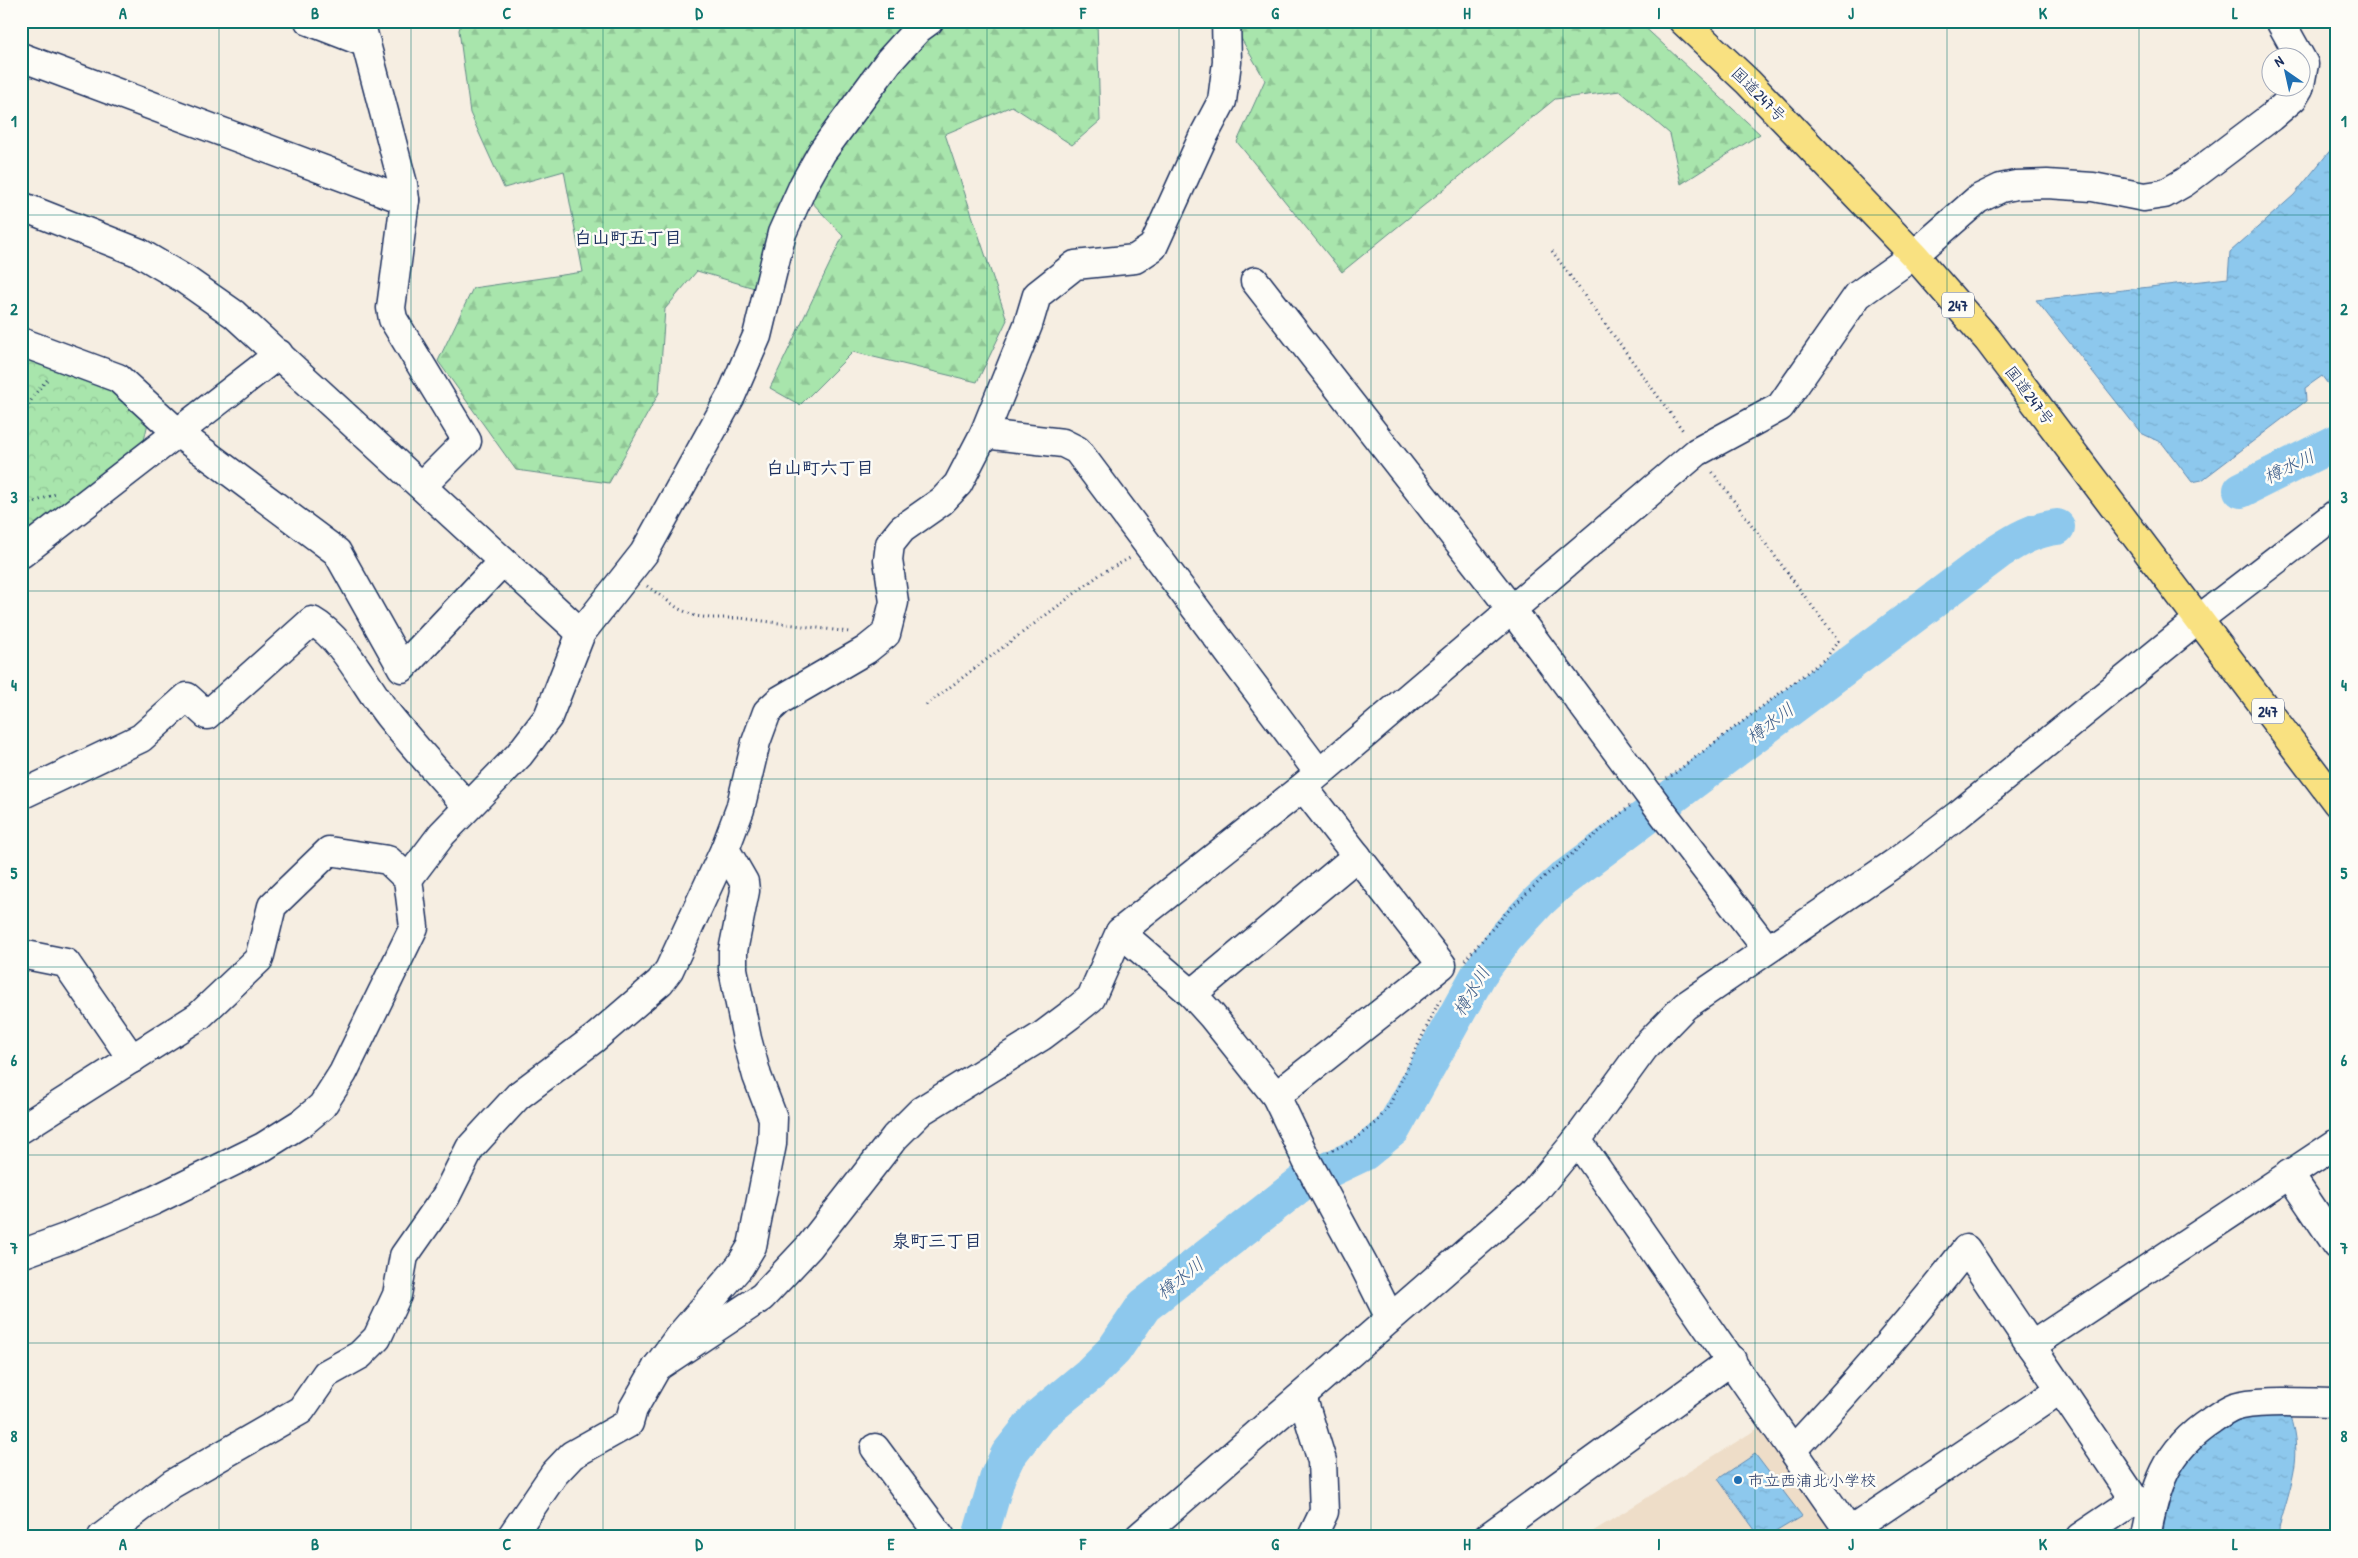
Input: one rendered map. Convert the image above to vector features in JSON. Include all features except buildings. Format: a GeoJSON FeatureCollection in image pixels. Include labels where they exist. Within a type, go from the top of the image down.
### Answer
{"type":"FeatureCollection","features":[{"type":"Feature","properties":{"kind":"highway","name":"国道247号"},"geometry":{"type":"LineString","coordinates":[[1683,21],[1748,82],[1914,255],[1988,340],[2337,803]]}},
{"type":"Feature","properties":{"kind":"street"},"geometry":{"type":"LineString","coordinates":[[309,21],[363,32],[403,184],[405,200],[391,308],[393,319],[467,441],[422,486]]}},
{"type":"Feature","properties":{"kind":"street"},"geometry":{"type":"LineString","coordinates":[[408,879],[442,834],[519,755],[548,717],[581,633],[644,553],[731,396],[757,336],[782,233],[804,184],[822,152],[889,61],[918,29],[929,21]]}},
{"type":"Feature","properties":{"kind":"street"},"geometry":{"type":"LineString","coordinates":[[102,1537],[172,1484],[302,1410],[326,1374],[360,1355],[377,1338],[397,1295],[404,1256],[446,1196],[470,1148],[518,1096],[595,1038],[660,982],[669,970],[725,848],[740,810],[756,742],[767,712],[780,700],[874,644],[886,634],[894,602],[888,560],[890,544],[902,529],[942,501],[953,489],[984,434],[1028,325],[1037,295],[1075,265],[1135,259],[1153,247],[1203,137],[1222,101],[1227,62],[1226,21]]}},
{"type":"Feature","properties":{"kind":"street"},"geometry":{"type":"LineString","coordinates":[[2280,21],[2295,48]]}},
{"type":"Feature","properties":{"kind":"street"},"geometry":{"type":"LineString","coordinates":[[21,57],[405,200]]}},
{"type":"Feature","properties":{"kind":"street"},"geometry":{"type":"LineString","coordinates":[[657,1367],[771,1290],[809,1248],[896,1137],[921,1111],[1042,1036],[1091,998],[1120,932],[1311,780],[1698,452],[1780,407],[1858,295],[1914,255],[1978,200],[2001,188],[2016,185],[2047,184],[2093,188],[2144,198],[2164,194],[2184,182],[2271,117],[2292,98]]}},
{"type":"Feature","properties":{"kind":"street"},"geometry":{"type":"LineString","coordinates":[[21,206],[140,253],[184,279],[234,314],[581,633]]}},
{"type":"Feature","properties":{"kind":"street"},"geometry":{"type":"LineString","coordinates":[[1255,281],[1512,610],[1768,949]]}},
{"type":"Feature","properties":{"kind":"street"},"geometry":{"type":"LineString","coordinates":[[21,342],[118,378],[178,433],[337,552],[402,668],[502,562]]}},
{"type":"Feature","properties":{"kind":"street"},"geometry":{"type":"LineString","coordinates":[[21,554],[279,354]]}},
{"type":"Feature","properties":{"kind":"street"},"geometry":{"type":"LineString","coordinates":[[984,434],[1070,445],[1089,463],[1151,547],[1311,780],[1357,856],[1442,965],[1276,1096]]}},
{"type":"Feature","properties":{"kind":"street"},"geometry":{"type":"LineString","coordinates":[[1139,1537],[1199,1482],[1302,1396],[1531,1196],[1577,1140],[1644,1048],[1685,1006],[1899,860],[1958,815],[2199,619],[2337,513]]}},
{"type":"Feature","properties":{"kind":"street"},"geometry":{"type":"LineString","coordinates":[[21,795],[141,738],[187,697],[207,714],[312,621],[323,627],[335,640],[389,715],[468,806]]}},
{"type":"Feature","properties":{"kind":"street"},"geometry":{"type":"LineString","coordinates":[[511,1537],[554,1474],[572,1455],[629,1423],[633,1410],[657,1367],[678,1338],[740,1266],[752,1246],[772,1144],[773,1118],[757,1076],[737,996],[733,970],[733,952],[745,891],[744,882],[725,848]]}},
{"type":"Feature","properties":{"kind":"street"},"geometry":{"type":"LineString","coordinates":[[21,1129],[199,1016],[259,959],[272,906],[329,851],[388,860],[408,879],[414,927],[351,1057],[322,1106],[303,1122],[263,1147],[155,1200],[68,1237],[21,1254]]}},
{"type":"Feature","properties":{"kind":"street"},"geometry":{"type":"LineString","coordinates":[[1192,994],[1357,856]]}},
{"type":"Feature","properties":{"kind":"street"},"geometry":{"type":"LineString","coordinates":[[1120,932],[1192,994],[1276,1096],[1315,1176],[1390,1318]]}},
{"type":"Feature","properties":{"kind":"street"},"geometry":{"type":"LineString","coordinates":[[21,954],[66,963],[132,1059]]}},
{"type":"Feature","properties":{"kind":"street"},"geometry":{"type":"LineString","coordinates":[[1577,1140],[1852,1534],[2061,1389]]}},
{"type":"Feature","properties":{"kind":"street"},"geometry":{"type":"LineString","coordinates":[[2031,1346],[2337,1142]]}},
{"type":"Feature","properties":{"kind":"street"},"geometry":{"type":"LineString","coordinates":[[2290,1174],[2337,1245]]}},
{"type":"Feature","properties":{"kind":"street"},"geometry":{"type":"LineString","coordinates":[[1794,1449],[1878,1358],[1966,1249],[2144,1516]]}},
{"type":"Feature","properties":{"kind":"street"},"geometry":{"type":"LineString","coordinates":[[1488,1537],[1732,1360]]}},
{"type":"Feature","properties":{"kind":"street"},"geometry":{"type":"LineString","coordinates":[[1302,1396],[1322,1461],[1324,1512],[1312,1537]]}},
{"type":"Feature","properties":{"kind":"street"},"geometry":{"type":"LineString","coordinates":[[2080,1537],[2144,1516],[2175,1451],[2199,1428],[2234,1407],[2337,1403]]}},
{"type":"Feature","properties":{"kind":"street"},"geometry":{"type":"LineString","coordinates":[[875,1448],[941,1537]]}},
{"type":"Feature","properties":{"kind":"path"},"geometry":{"type":"LineString","coordinates":[[21,459],[24,452],[24,420],[29,404],[38,389],[49,378],[80,363]]}},
{"type":"Feature","properties":{"kind":"path"},"geometry":{"type":"LineString","coordinates":[[926,705],[1102,573],[1151,547]]}},
{"type":"Feature","properties":{"kind":"path"},"geometry":{"type":"LineString","coordinates":[[627,573],[679,609],[694,616],[740,618],[855,633],[874,644]]}},
{"type":"Feature","properties":{"kind":"shaded area","name":"市立西浦北小学校"},"geometry":{"type":"Polygon","coordinates":[[[1765,1424],[1841,1537],[1584,1537],[1765,1424]]]}},
{"type":"Feature","properties":{"kind":"green space"},"geometry":{"type":"Polygon","coordinates":[[[462,21],[1097,21],[1100,121],[1072,145],[1012,106],[945,134],[1007,320],[977,382],[853,352],[800,405],[770,388],[843,236],[810,200],[761,290],[697,271],[665,309],[659,393],[609,483],[516,470],[438,361],[473,288],[583,272],[564,171],[504,188],[470,113],[459,30],[462,21]]]}},
{"type":"Feature","properties":{"kind":"green space"},"geometry":{"type":"Polygon","coordinates":[[[1231,21],[1638,21],[1760,134],[1681,184],[1670,134],[1620,91],[1555,99],[1342,272],[1237,142],[1265,80],[1231,21]]]}},
{"type":"Feature","properties":{"kind":"green space"},"geometry":{"type":"Polygon","coordinates":[[[21,353],[113,386],[149,418],[142,450],[21,541],[21,353]]]}},
{"type":"Feature","properties":{"kind":"water"},"geometry":{"type":"Polygon","coordinates":[[[2337,142],[2337,389],[2333,391],[2322,376],[2305,388],[2306,401],[2202,480],[2192,482],[2162,443],[2141,433],[2036,300],[2228,278],[2230,252],[2294,195],[2337,142]]]}},
{"type":"Feature","properties":{"kind":"water"},"geometry":{"type":"Polygon","coordinates":[[[2253,1415],[2290,1415],[2293,1427],[2296,1459],[2280,1524],[2279,1537],[2162,1537],[2171,1488],[2180,1461],[2197,1443],[2218,1428],[2253,1415]]]}},
{"type":"Feature","properties":{"kind":"water"},"geometry":{"type":"Polygon","coordinates":[[[1755,1454],[1802,1516],[1767,1537],[1760,1537],[1718,1479],[1755,1454]]]}},
{"type":"Feature","properties":{"kind":"waterway","name":"樽水川"},"geometry":{"type":"LineString","coordinates":[[2241,490],[2337,442]]}},
{"type":"Feature","properties":{"kind":"waterway","name":"樽水川"},"geometry":{"type":"LineString","coordinates":[[980,1537],[998,1476],[1008,1455],[1038,1417],[1090,1374],[1114,1350],[1144,1306],[1303,1182],[1364,1153],[1393,1129],[1479,974],[1506,937],[1539,901],[1563,879],[1998,552],[2040,530],[2057,527]]}},
{"type":"Feature","properties":{"kind":"place","name":"市立西浦北小学校"},"geometry":{"type":"Point","coordinates":[1738,1480]}},
{"type":"Feature","properties":{"kind":"district","name":"白山町五丁目"},"geometry":{"type":"Point","coordinates":[628,237]}},
{"type":"Feature","properties":{"kind":"district","name":"白山町六丁目"},"geometry":{"type":"Point","coordinates":[820,467]}},
{"type":"Feature","properties":{"kind":"district","name":"泉町三丁目"},"geometry":{"type":"Point","coordinates":[937,1240]}}]}
